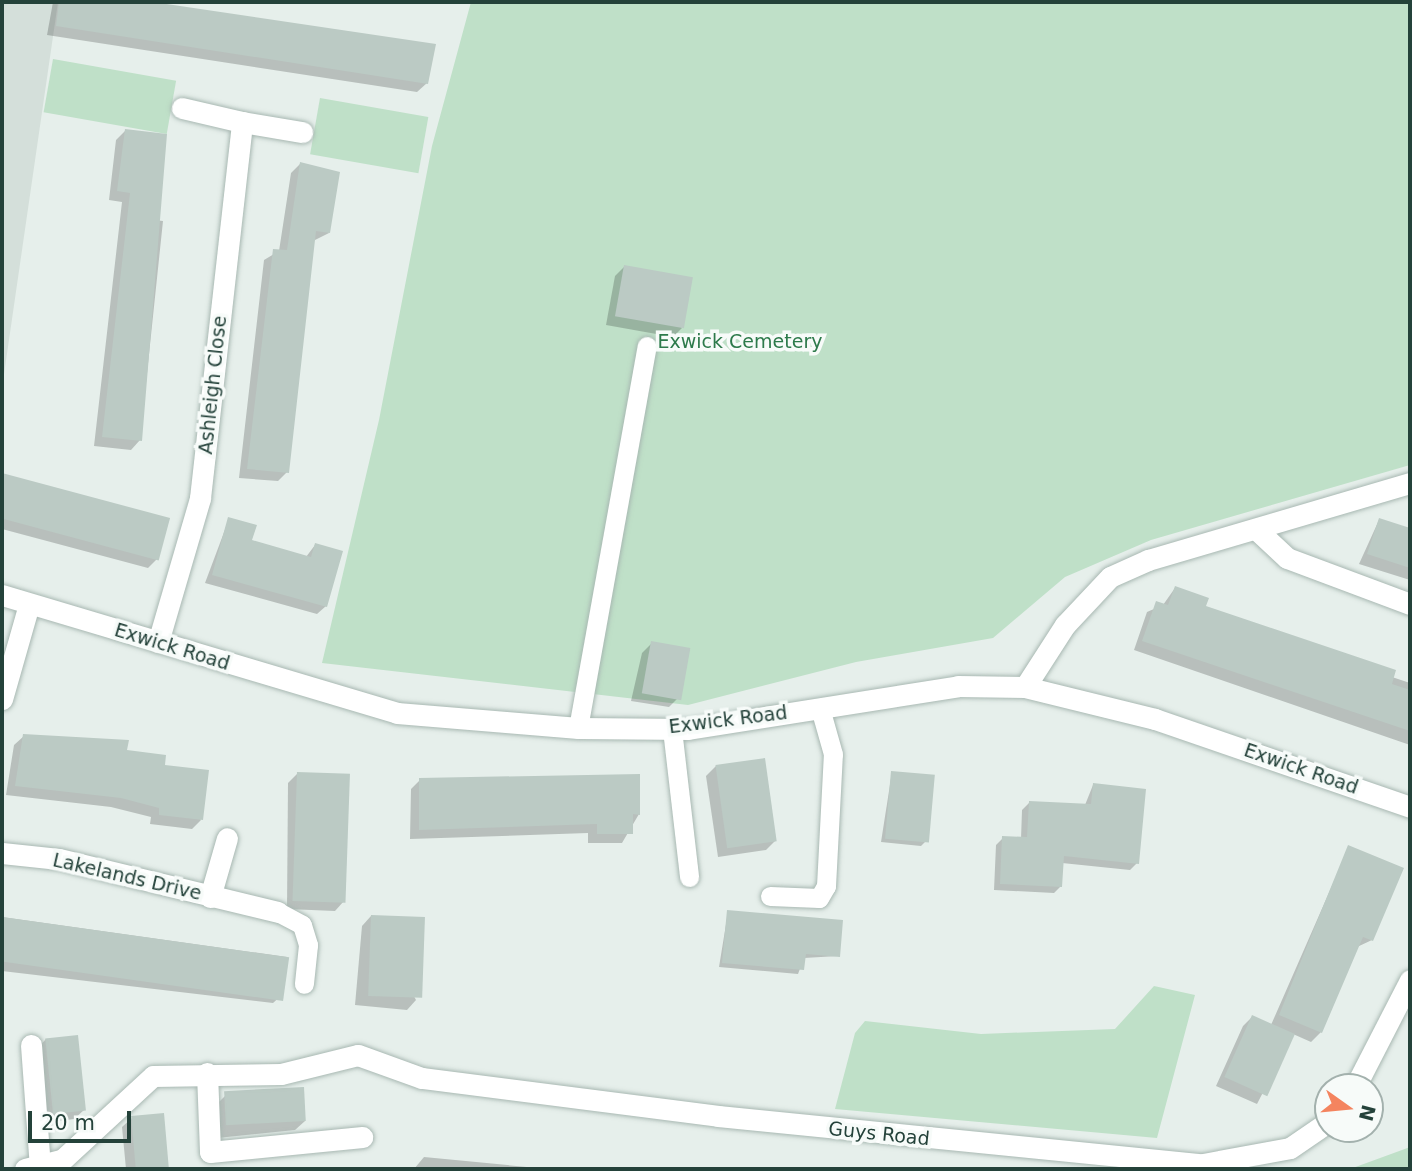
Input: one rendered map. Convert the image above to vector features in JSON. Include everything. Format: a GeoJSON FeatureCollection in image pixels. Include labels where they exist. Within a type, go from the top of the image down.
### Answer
{"type":"FeatureCollection","features":[{"type":"Feature","properties":{"kind":"street"},"geometry":{"type":"LineString","coordinates":[[182,107],[242,122],[302,132]]}},
{"type":"Feature","properties":{"kind":"street","name":"Ashleigh Close"},"geometry":{"type":"LineString","coordinates":[[158,642],[201,490],[242,122]]}},
{"type":"Feature","properties":{"kind":"street"},"geometry":{"type":"LineString","coordinates":[[1025,687],[1065,625],[1110,578],[1148,560],[1410,483]]}},
{"type":"Feature","properties":{"kind":"street"},"geometry":{"type":"LineString","coordinates":[[1257,530],[1287,558],[1410,604]]}},
{"type":"Feature","properties":{"kind":"street","name":"Exwick Road"},"geometry":{"type":"LineString","coordinates":[[2,594],[397,713],[578,728],[672,729],[958,686],[1025,687],[1155,719],[1410,807]]}},
{"type":"Feature","properties":{"kind":"street"},"geometry":{"type":"LineString","coordinates":[[2,699],[29,604]]}},
{"type":"Feature","properties":{"kind":"street","name":"Lakelands Drive"},"geometry":{"type":"LineString","coordinates":[[210,897],[227,838]]}},
{"type":"Feature","properties":{"kind":"street","name":"Lakelands Drive"},"geometry":{"type":"LineString","coordinates":[[2,853],[59,859],[278,912]]}},
{"type":"Feature","properties":{"kind":"street"},"geometry":{"type":"LineString","coordinates":[[1362,1073],[1410,980]]}},
{"type":"Feature","properties":{"kind":"street"},"geometry":{"type":"LineString","coordinates":[[31,1045],[32,1168],[82,1145],[82,1169]]}},
{"type":"Feature","properties":{"kind":"street","name":"Guys Road"},"geometry":{"type":"LineString","coordinates":[[82,1145],[95,1123],[153,1076],[207,1073],[281,1074],[358,1055],[422,1078],[772,1122],[1203,1164],[1290,1148],[1314,1132]]}},
{"type":"Feature","properties":{"kind":"street"},"geometry":{"type":"LineString","coordinates":[[207,1073],[210,1152],[362,1138]]}},
{"type":"Feature","properties":{"kind":"lane"},"geometry":{"type":"LineString","coordinates":[[578,728],[648,346]]}},
{"type":"Feature","properties":{"kind":"lane"},"geometry":{"type":"LineString","coordinates":[[771,896],[818,898],[827,886],[832,754],[820,708]]}},
{"type":"Feature","properties":{"kind":"lane"},"geometry":{"type":"LineString","coordinates":[[672,729],[689,877]]}},
{"type":"Feature","properties":{"kind":"lane"},"geometry":{"type":"LineString","coordinates":[[278,912],[302,925],[308,945],[304,984]]}},
{"type":"Feature","properties":{"kind":"shaded area"},"geometry":{"type":"Polygon","coordinates":[[[2,2],[58,2],[2,388],[2,2]]]}},
{"type":"Feature","properties":{"kind":"green space","name":"Exwick Cemetery"},"geometry":{"type":"Polygon","coordinates":[[[471,2],[1410,2],[1410,465],[1151,540],[1065,577],[993,638],[856,662],[688,705],[322,663],[379,420],[432,146],[471,2]]]}},
{"type":"Feature","properties":{"kind":"green space"},"geometry":{"type":"Polygon","coordinates":[[[53,59],[176,81],[167,134],[44,112],[53,59]]]}},
{"type":"Feature","properties":{"kind":"green space"},"geometry":{"type":"Polygon","coordinates":[[[320,98],[428,117],[418,173],[310,154],[320,98]]]}},
{"type":"Feature","properties":{"kind":"green space"},"geometry":{"type":"Polygon","coordinates":[[[1154,986],[1195,995],[1157,1138],[835,1109],[855,1033],[865,1021],[981,1034],[1115,1029],[1154,986]]]}},
{"type":"Feature","properties":{"kind":"green space"},"geometry":{"type":"Polygon","coordinates":[[[1410,1147],[1410,1169],[1350,1169],[1402,1150],[1410,1147]]]}},
{"type":"Feature","properties":{"kind":"building"},"geometry":{"type":"Polygon","coordinates":[[[59,2],[153,2],[436,44],[428,84],[56,26],[59,2]]]}},
{"type":"Feature","properties":{"kind":"building"},"geometry":{"type":"Polygon","coordinates":[[[125,129],[167,134],[142,441],[102,437],[130,193],[117,191],[125,129]]]}},
{"type":"Feature","properties":{"kind":"building"},"geometry":{"type":"Polygon","coordinates":[[[300,162],[340,172],[330,233],[316,231],[289,473],[247,469],[273,249],[287,250],[300,162]]]}},
{"type":"Feature","properties":{"kind":"building"},"geometry":{"type":"Polygon","coordinates":[[[624,265],[693,277],[684,328],[615,316],[624,265]]]}},
{"type":"Feature","properties":{"kind":"building"},"geometry":{"type":"Polygon","coordinates":[[[2,473],[170,518],[159,561],[2,519],[2,473]]]}},
{"type":"Feature","properties":{"kind":"building"},"geometry":{"type":"Polygon","coordinates":[[[228,517],[257,525],[252,540],[311,557],[315,543],[343,551],[327,607],[212,575],[228,517]]]}},
{"type":"Feature","properties":{"kind":"building"},"geometry":{"type":"Polygon","coordinates":[[[1379,518],[1410,528],[1410,568],[1367,554],[1379,518]]]}},
{"type":"Feature","properties":{"kind":"building"},"geometry":{"type":"Polygon","coordinates":[[[1175,586],[1209,598],[1206,606],[1396,670],[1392,684],[1410,690],[1410,731],[1142,641],[1156,601],[1168,605],[1175,586]]]}},
{"type":"Feature","properties":{"kind":"building"},"geometry":{"type":"Polygon","coordinates":[[[651,641],[690,648],[681,700],[642,693],[651,641]]]}},
{"type":"Feature","properties":{"kind":"building"},"geometry":{"type":"Polygon","coordinates":[[[23,734],[129,740],[127,750],[166,755],[165,765],[209,770],[203,820],[159,815],[159,808],[121,798],[15,786],[23,734]]]}},
{"type":"Feature","properties":{"kind":"building"},"geometry":{"type":"Polygon","coordinates":[[[765,758],[777,841],[727,848],[715,765],[765,758]]]}},
{"type":"Feature","properties":{"kind":"building"},"geometry":{"type":"Polygon","coordinates":[[[891,771],[935,775],[929,843],[885,839],[891,771]]]}},
{"type":"Feature","properties":{"kind":"building"},"geometry":{"type":"Polygon","coordinates":[[[297,772],[350,774],[345,903],[292,901],[297,772]]]}},
{"type":"Feature","properties":{"kind":"building"},"geometry":{"type":"Polygon","coordinates":[[[640,774],[640,815],[633,814],[633,834],[597,834],[597,824],[419,830],[419,778],[640,774]]]}},
{"type":"Feature","properties":{"kind":"building"},"geometry":{"type":"Polygon","coordinates":[[[1093,783],[1146,789],[1139,864],[1064,856],[1062,887],[1000,884],[1002,836],[1027,837],[1029,801],[1091,804],[1093,783]]]}},
{"type":"Feature","properties":{"kind":"building"},"geometry":{"type":"Polygon","coordinates":[[[1348,845],[1404,868],[1373,941],[1363,937],[1322,1033],[1279,1015],[1348,845]]]}},
{"type":"Feature","properties":{"kind":"building"},"geometry":{"type":"Polygon","coordinates":[[[727,910],[843,920],[840,957],[806,954],[804,970],[722,963],[727,910]]]}},
{"type":"Feature","properties":{"kind":"building"},"geometry":{"type":"Polygon","coordinates":[[[371,915],[425,917],[422,998],[368,996],[371,915]]]}},
{"type":"Feature","properties":{"kind":"building"},"geometry":{"type":"Polygon","coordinates":[[[2,917],[289,957],[283,1001],[2,961],[2,917]]]}},
{"type":"Feature","properties":{"kind":"building"},"geometry":{"type":"Polygon","coordinates":[[[1252,1015],[1295,1034],[1267,1096],[1224,1077],[1252,1015]]]}},
{"type":"Feature","properties":{"kind":"building"},"geometry":{"type":"Polygon","coordinates":[[[78,1035],[86,1111],[53,1114],[45,1038],[78,1035]]]}},
{"type":"Feature","properties":{"kind":"building"},"geometry":{"type":"Polygon","coordinates":[[[304,1087],[306,1121],[226,1125],[224,1091],[304,1087]]]}},
{"type":"Feature","properties":{"kind":"building"},"geometry":{"type":"Polygon","coordinates":[[[164,1113],[169,1169],[136,1169],[131,1116],[164,1113]]]}}]}
